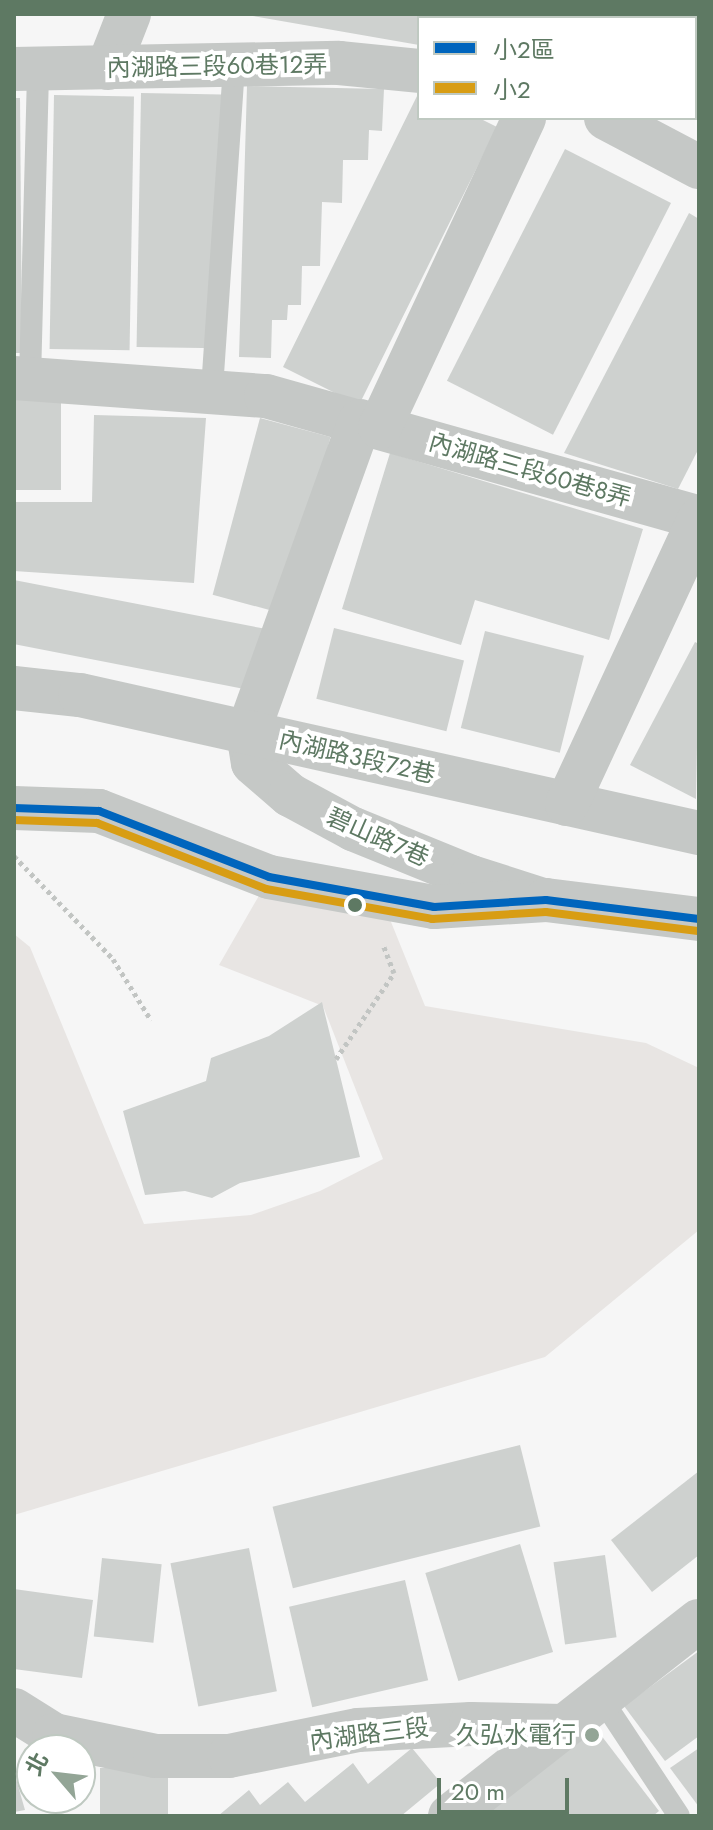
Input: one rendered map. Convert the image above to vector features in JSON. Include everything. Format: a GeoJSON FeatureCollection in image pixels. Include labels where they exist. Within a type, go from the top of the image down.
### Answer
{"type":"FeatureCollection","features":[{"type":"Feature","properties":{"kind":"street"},"geometry":{"type":"LineString","coordinates":[[108,68],[129,14]]}},
{"type":"Feature","properties":{"kind":"street","name":"內湖路三段60巷12弄"},"geometry":{"type":"LineString","coordinates":[[26,69],[339,63],[417,71]]}},
{"type":"Feature","properties":{"kind":"street"},"geometry":{"type":"LineString","coordinates":[[248,732],[370,424],[523,120]]}},
{"type":"Feature","properties":{"kind":"street"},"geometry":{"type":"LineString","coordinates":[[610,120],[699,167]]}},
{"type":"Feature","properties":{"kind":"street","name":"內湖路三段60巷8弄"},"geometry":{"type":"LineString","coordinates":[[22,378],[212,389],[266,396],[699,518]]}},
{"type":"Feature","properties":{"kind":"street"},"geometry":{"type":"LineString","coordinates":[[567,804],[699,518]]}},
{"type":"Feature","properties":{"kind":"street","name":"內湖路3段72巷"},"geometry":{"type":"LineString","coordinates":[[14,688],[80,695],[699,833]]}},
{"type":"Feature","properties":{"kind":"street","name":"碧山路7巷"},"geometry":{"type":"LineString","coordinates":[[248,732],[253,763],[290,795],[432,861],[546,900]]}},
{"type":"Feature","properties":{"kind":"street"},"geometry":{"type":"LineString","coordinates":[[14,808],[99,811],[269,877],[434,907],[546,900],[699,919]]}},
{"type":"Feature","properties":{"kind":"street"},"geometry":{"type":"LineString","coordinates":[[450,1816],[699,1621]]}},
{"type":"Feature","properties":{"kind":"street","name":"內湖路三段"},"geometry":{"type":"LineString","coordinates":[[14,1710],[54,1735],[155,1756],[229,1756],[358,1730],[471,1724],[563,1726]]}},
{"type":"Feature","properties":{"kind":"lane"},"geometry":{"type":"LineString","coordinates":[[212,389],[234,63]]}},
{"type":"Feature","properties":{"kind":"lane"},"geometry":{"type":"LineString","coordinates":[[22,378],[26,69]]}},
{"type":"Feature","properties":{"kind":"lane"},"geometry":{"type":"LineString","coordinates":[[601,1698],[679,1816]]}},
{"type":"Feature","properties":{"kind":"path"},"geometry":{"type":"LineString","coordinates":[[14,856],[113,959],[151,1020]]}},
{"type":"Feature","properties":{"kind":"path"},"geometry":{"type":"LineString","coordinates":[[336,1059],[394,973],[365,894]]}},
{"type":"Feature","properties":{"kind":"shaded area"},"geometry":{"type":"Polygon","coordinates":[[[560,14],[685,14],[622,16],[560,14]]]}},
{"type":"Feature","properties":{"kind":"shaded area"},"geometry":{"type":"Polygon","coordinates":[[[264,887],[389,917],[425,1006],[646,1043],[699,1068],[699,1230],[545,1357],[14,1515],[14,934],[30,947],[144,1224],[251,1215],[320,1191],[383,1159],[323,1006],[219,965],[264,887]]]}},
{"type":"Feature","properties":{"kind":"building"},"geometry":{"type":"Polygon","coordinates":[[[241,14],[495,14],[417,16],[417,45],[241,14]]]}},
{"type":"Feature","properties":{"kind":"building"},"geometry":{"type":"Polygon","coordinates":[[[247,86],[384,89],[382,131],[369,130],[368,160],[343,160],[342,203],[322,202],[320,266],[302,266],[301,305],[288,305],[287,320],[272,320],[271,358],[239,357],[247,86]]]}},
{"type":"Feature","properties":{"kind":"building"},"geometry":{"type":"Polygon","coordinates":[[[141,93],[222,94],[218,348],[137,347],[141,93]]]}},
{"type":"Feature","properties":{"kind":"building"},"geometry":{"type":"Polygon","coordinates":[[[54,95],[134,96],[130,350],[50,349],[54,95]]]}},
{"type":"Feature","properties":{"kind":"building"},"geometry":{"type":"Polygon","coordinates":[[[417,96],[417,120],[483,120],[497,127],[359,405],[283,367],[417,96]]]}},
{"type":"Feature","properties":{"kind":"building"},"geometry":{"type":"Polygon","coordinates":[[[14,98],[20,98],[22,353],[14,353],[14,98]]]}},
{"type":"Feature","properties":{"kind":"building"},"geometry":{"type":"Polygon","coordinates":[[[565,149],[671,203],[553,435],[447,381],[565,149]]]}},
{"type":"Feature","properties":{"kind":"building"},"geometry":{"type":"Polygon","coordinates":[[[689,213],[699,219],[699,448],[678,489],[564,453],[689,213]]]}},
{"type":"Feature","properties":{"kind":"building"},"geometry":{"type":"Polygon","coordinates":[[[14,391],[61,391],[61,490],[14,490],[14,391]]]}},
{"type":"Feature","properties":{"kind":"building"},"geometry":{"type":"Polygon","coordinates":[[[94,415],[206,418],[194,583],[14,571],[14,502],[92,502],[94,415]]]}},
{"type":"Feature","properties":{"kind":"building"},"geometry":{"type":"Polygon","coordinates":[[[260,418],[331,437],[283,614],[213,595],[260,418]]]}},
{"type":"Feature","properties":{"kind":"building"},"geometry":{"type":"Polygon","coordinates":[[[390,453],[643,529],[609,640],[475,600],[461,645],[342,609],[390,453]]]}},
{"type":"Feature","properties":{"kind":"building"},"geometry":{"type":"Polygon","coordinates":[[[14,580],[265,629],[253,691],[14,644],[14,580]]]}},
{"type":"Feature","properties":{"kind":"building"},"geometry":{"type":"Polygon","coordinates":[[[334,628],[464,660],[446,731],[316,699],[334,628]]]}},
{"type":"Feature","properties":{"kind":"building"},"geometry":{"type":"Polygon","coordinates":[[[485,631],[584,656],[560,753],[461,728],[485,631]]]}},
{"type":"Feature","properties":{"kind":"building"},"geometry":{"type":"Polygon","coordinates":[[[695,642],[699,644],[696,799],[630,765],[695,642]]]}},
{"type":"Feature","properties":{"kind":"building"},"geometry":{"type":"Polygon","coordinates":[[[322,1002],[360,1157],[240,1183],[212,1198],[185,1191],[145,1195],[123,1111],[206,1081],[211,1058],[269,1036],[322,1002]]]}},
{"type":"Feature","properties":{"kind":"building"},"geometry":{"type":"Polygon","coordinates":[[[520,1445],[540,1527],[293,1588],[273,1507],[520,1445]]]}},
{"type":"Feature","properties":{"kind":"building"},"geometry":{"type":"Polygon","coordinates":[[[699,1471],[699,1555],[652,1592],[611,1540],[699,1471]]]}},
{"type":"Feature","properties":{"kind":"building"},"geometry":{"type":"Polygon","coordinates":[[[520,1544],[553,1652],[458,1681],[425,1573],[520,1544]]]}},
{"type":"Feature","properties":{"kind":"building"},"geometry":{"type":"Polygon","coordinates":[[[249,1548],[277,1691],[198,1707],[170,1563],[249,1548]]]}},
{"type":"Feature","properties":{"kind":"building"},"geometry":{"type":"Polygon","coordinates":[[[605,1555],[617,1637],[565,1644],[554,1562],[605,1555]]]}},
{"type":"Feature","properties":{"kind":"building"},"geometry":{"type":"Polygon","coordinates":[[[102,1558],[162,1564],[153,1643],[94,1637],[102,1558]]]}},
{"type":"Feature","properties":{"kind":"building"},"geometry":{"type":"Polygon","coordinates":[[[405,1580],[428,1680],[312,1707],[289,1607],[405,1580]]]}},
{"type":"Feature","properties":{"kind":"building"},"geometry":{"type":"Polygon","coordinates":[[[14,1589],[93,1600],[82,1678],[14,1669],[14,1589]]]}},
{"type":"Feature","properties":{"kind":"building"},"geometry":{"type":"Polygon","coordinates":[[[699,1651],[699,1736],[665,1761],[624,1706],[699,1651]]]}},
{"type":"Feature","properties":{"kind":"building"},"geometry":{"type":"Polygon","coordinates":[[[594,1726],[659,1811],[653,1816],[475,1816],[594,1726]]]}},
{"type":"Feature","properties":{"kind":"building"},"geometry":{"type":"Polygon","coordinates":[[[412,1748],[441,1783],[401,1816],[218,1816],[249,1790],[260,1805],[288,1782],[305,1802],[353,1763],[368,1784],[412,1748]]]}},
{"type":"Feature","properties":{"kind":"building"},"geometry":{"type":"Polygon","coordinates":[[[699,1748],[699,1807],[670,1768],[699,1748]]]}},
{"type":"Feature","properties":{"kind":"building"},"geometry":{"type":"Polygon","coordinates":[[[100,1768],[168,1768],[168,1816],[100,1816],[100,1768]]]}},
{"type":"Feature","properties":{"kind":"building"},"geometry":{"type":"Polygon","coordinates":[[[14,1772],[16,1812],[14,1812],[14,1772]]]}},
{"type":"Feature","properties":{"kind":"transit line","name":"小2區"},"geometry":{"type":"LineString","coordinates":[[14,808],[99,811],[269,877],[434,907],[546,900],[699,919]]}},
{"type":"Feature","properties":{"kind":"transit line","name":"小2"},"geometry":{"type":"LineString","coordinates":[[14,820],[97,823],[266,889],[432,919],[546,912],[698,931]]}},
{"type":"Feature","properties":{"kind":"place","name":"久弘水電行"},"geometry":{"type":"Point","coordinates":[592,1735]}}]}
